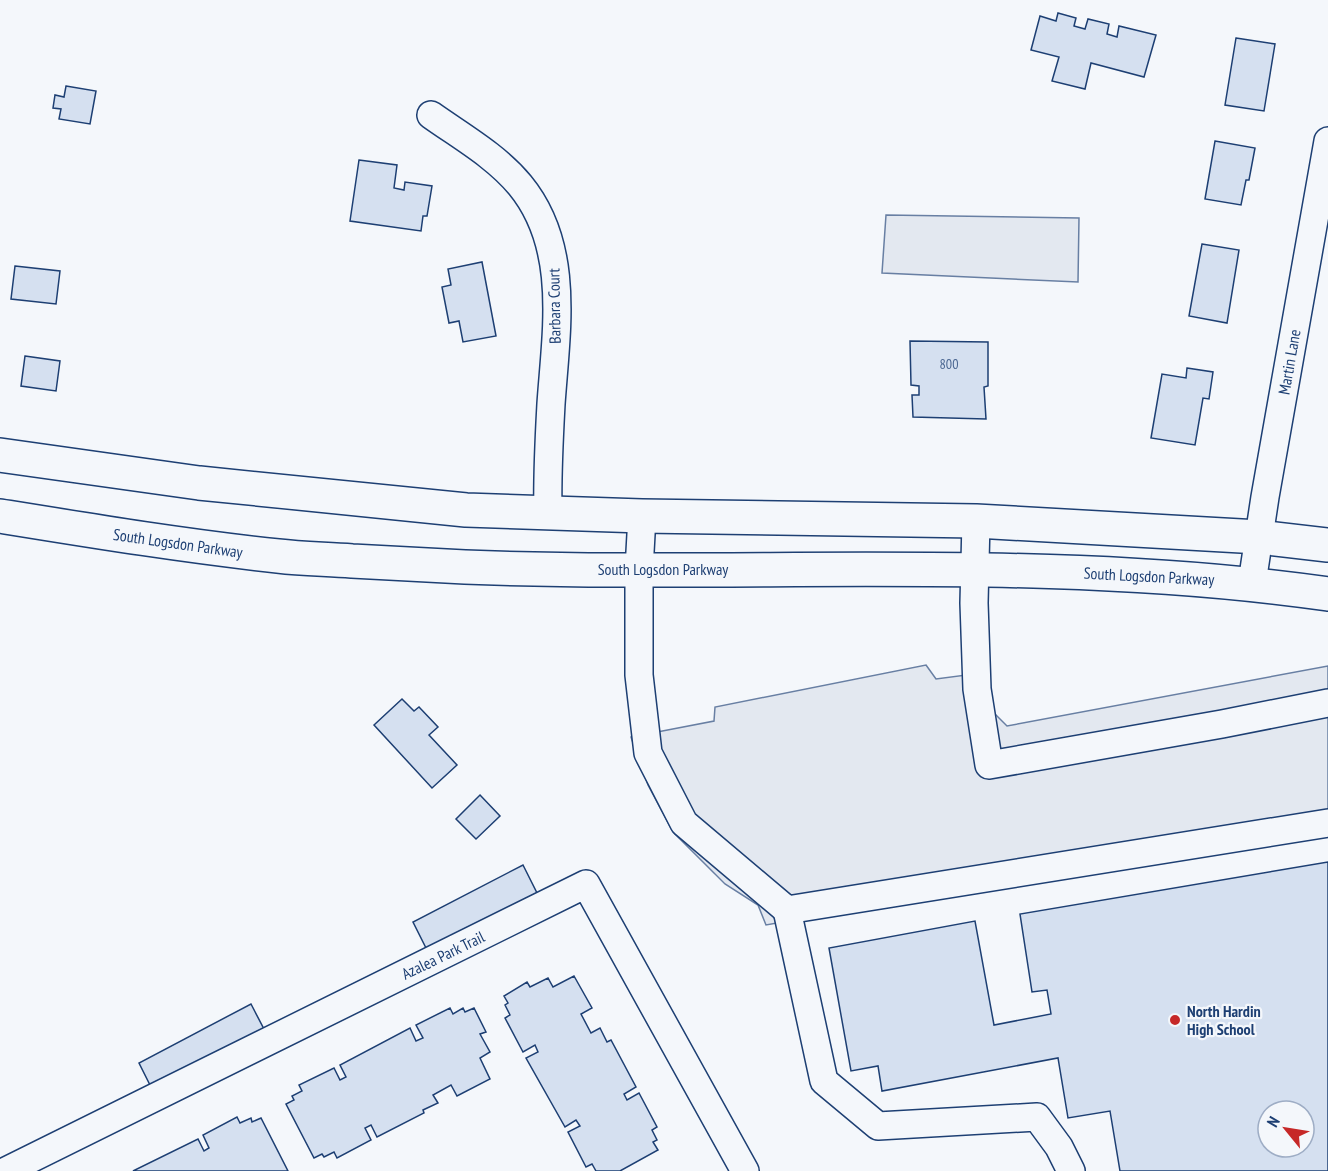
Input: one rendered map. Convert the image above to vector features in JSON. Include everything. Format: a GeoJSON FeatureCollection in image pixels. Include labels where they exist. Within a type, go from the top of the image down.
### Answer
{"type":"FeatureCollection","features":[{"type":"Feature","properties":{"kind":"main road"},"geometry":{"type":"LineString","coordinates":[[0,455],[199,483],[466,510],[642,516],[976,521],[1258,537],[1328,545]]}},
{"type":"Feature","properties":{"kind":"main road","name":"South Logsdon Parkway"},"geometry":{"type":"LineString","coordinates":[[0,516],[150,540],[281,557],[466,567],[639,570],[974,569],[1129,574],[1252,583],[1328,594]]}},
{"type":"Feature","properties":{"kind":"street","name":"Barbara Court"},"geometry":{"type":"LineString","coordinates":[[431,115],[498,162],[521,186],[540,215],[551,248],[557,282],[556,340],[547,461],[548,513]]}},
{"type":"Feature","properties":{"kind":"street","name":"Martin Lane"},"geometry":{"type":"LineString","coordinates":[[1252,583],[1258,537],[1328,141]]}},
{"type":"Feature","properties":{"kind":"street"},"geometry":{"type":"LineString","coordinates":[[642,516],[639,570],[639,675],[648,753],[684,823],[787,910],[824,1081],[878,1126],[1037,1117],[1059,1147],[1071,1171]]}},
{"type":"Feature","properties":{"kind":"street"},"geometry":{"type":"LineString","coordinates":[[976,521],[974,569],[977,689],[989,765],[1328,703]]}},
{"type":"Feature","properties":{"kind":"street"},"geometry":{"type":"LineString","coordinates":[[787,910],[1328,823]]}},
{"type":"Feature","properties":{"kind":"street","name":"Azalea Park Trail"},"geometry":{"type":"LineString","coordinates":[[6,1171],[586,884],[745,1171]]}},
{"type":"Feature","properties":{"kind":"shaded area"},"geometry":{"type":"Polygon","coordinates":[[[886,215],[1079,218],[1078,282],[882,273],[886,215]]]}},
{"type":"Feature","properties":{"kind":"shaded area"},"geometry":{"type":"Polygon","coordinates":[[[926,665],[936,679],[989,672],[990,709],[1007,726],[1328,666],[1328,826],[766,925],[758,905],[725,884],[673,832],[648,785],[631,737],[714,721],[715,707],[926,665]]]}},
{"type":"Feature","properties":{"kind":"building"},"geometry":{"type":"Polygon","coordinates":[[[1058,13],[1076,18],[1074,26],[1085,29],[1088,19],[1109,24],[1107,34],[1117,37],[1119,26],[1156,35],[1144,77],[1091,63],[1085,89],[1052,81],[1059,57],[1031,50],[1040,16],[1056,21],[1058,13]]]}},
{"type":"Feature","properties":{"kind":"building"},"geometry":{"type":"Polygon","coordinates":[[[1236,38],[1275,44],[1264,111],[1225,105],[1236,38]]]}},
{"type":"Feature","properties":{"kind":"building"},"geometry":{"type":"Polygon","coordinates":[[[66,86],[96,91],[90,124],[59,119],[61,109],[53,108],[55,95],[64,97],[66,86]]]}},
{"type":"Feature","properties":{"kind":"building"},"geometry":{"type":"Polygon","coordinates":[[[1215,141],[1255,148],[1249,180],[1246,180],[1241,205],[1205,199],[1215,141]]]}},
{"type":"Feature","properties":{"kind":"building"},"geometry":{"type":"Polygon","coordinates":[[[359,160],[397,165],[394,188],[404,190],[405,182],[432,186],[427,216],[423,216],[421,231],[350,221],[359,160]]]}},
{"type":"Feature","properties":{"kind":"building"},"geometry":{"type":"Polygon","coordinates":[[[1202,244],[1239,250],[1227,323],[1189,316],[1202,244]]]}},
{"type":"Feature","properties":{"kind":"building"},"geometry":{"type":"Polygon","coordinates":[[[482,262],[496,336],[463,342],[459,321],[449,323],[442,287],[451,285],[448,269],[482,262]]]}},
{"type":"Feature","properties":{"kind":"building"},"geometry":{"type":"Polygon","coordinates":[[[15,266],[60,271],[56,304],[11,299],[15,266]]]}},
{"type":"Feature","properties":{"kind":"building"},"geometry":{"type":"Polygon","coordinates":[[[910,341],[988,342],[988,386],[984,387],[986,419],[913,417],[912,395],[919,395],[919,386],[911,385],[910,341]]]}},
{"type":"Feature","properties":{"kind":"building"},"geometry":{"type":"Polygon","coordinates":[[[25,356],[60,361],[56,391],[21,386],[25,356]]]}},
{"type":"Feature","properties":{"kind":"building"},"geometry":{"type":"Polygon","coordinates":[[[1187,368],[1213,372],[1209,399],[1203,398],[1195,445],[1151,438],[1162,374],[1186,378],[1187,368]]]}},
{"type":"Feature","properties":{"kind":"building"},"geometry":{"type":"Polygon","coordinates":[[[402,699],[414,711],[419,707],[438,727],[429,735],[457,765],[432,788],[374,725],[402,699]]]}},
{"type":"Feature","properties":{"kind":"building"},"geometry":{"type":"Polygon","coordinates":[[[480,795],[500,816],[476,839],[456,819],[480,795]]]}},
{"type":"Feature","properties":{"kind":"building","name":"North Hardin High School"},"geometry":{"type":"Polygon","coordinates":[[[1328,862],[1328,1171],[1120,1171],[1110,1111],[1068,1118],[1058,1058],[882,1091],[878,1066],[851,1071],[829,948],[975,921],[994,1025],[1051,1014],[1047,990],[1032,992],[1020,914],[1328,862]]]}},
{"type":"Feature","properties":{"kind":"building"},"geometry":{"type":"Polygon","coordinates":[[[523,865],[537,893],[427,950],[413,922],[523,865]]]}},
{"type":"Feature","properties":{"kind":"building"},"geometry":{"type":"Polygon","coordinates":[[[574,976],[592,1008],[581,1014],[591,1033],[600,1028],[607,1042],[611,1040],[636,1087],[624,1094],[627,1100],[639,1093],[657,1127],[652,1130],[657,1140],[653,1142],[658,1150],[620,1171],[596,1171],[592,1164],[586,1167],[568,1132],[580,1126],[576,1120],[565,1127],[526,1058],[538,1052],[535,1045],[523,1052],[505,1018],[510,1015],[504,996],[527,982],[530,987],[548,978],[553,987],[574,976]]]}},
{"type":"Feature","properties":{"kind":"building"},"geometry":{"type":"Polygon","coordinates":[[[251,1004],[266,1033],[153,1091],[139,1063],[251,1004]]]}},
{"type":"Feature","properties":{"kind":"building"},"geometry":{"type":"Polygon","coordinates":[[[450,1008],[453,1014],[463,1008],[465,1012],[474,1008],[486,1032],[480,1034],[490,1052],[480,1058],[490,1079],[457,1096],[451,1085],[433,1095],[438,1103],[423,1110],[424,1113],[377,1137],[371,1125],[365,1128],[371,1140],[337,1158],[334,1152],[324,1157],[322,1154],[314,1158],[286,1104],[294,1100],[292,1096],[302,1091],[299,1085],[334,1068],[340,1080],[346,1077],[340,1065],[410,1028],[416,1041],[423,1038],[416,1025],[450,1008]]]}},
{"type":"Feature","properties":{"kind":"building"},"geometry":{"type":"Polygon","coordinates":[[[237,1117],[240,1123],[251,1118],[252,1122],[261,1118],[288,1171],[133,1171],[198,1139],[204,1151],[209,1148],[203,1135],[237,1117]]]}},
{"type":"Feature","properties":{"kind":"place","name":"North Hardin High School"},"geometry":{"type":"Point","coordinates":[1175,1020]}}]}
